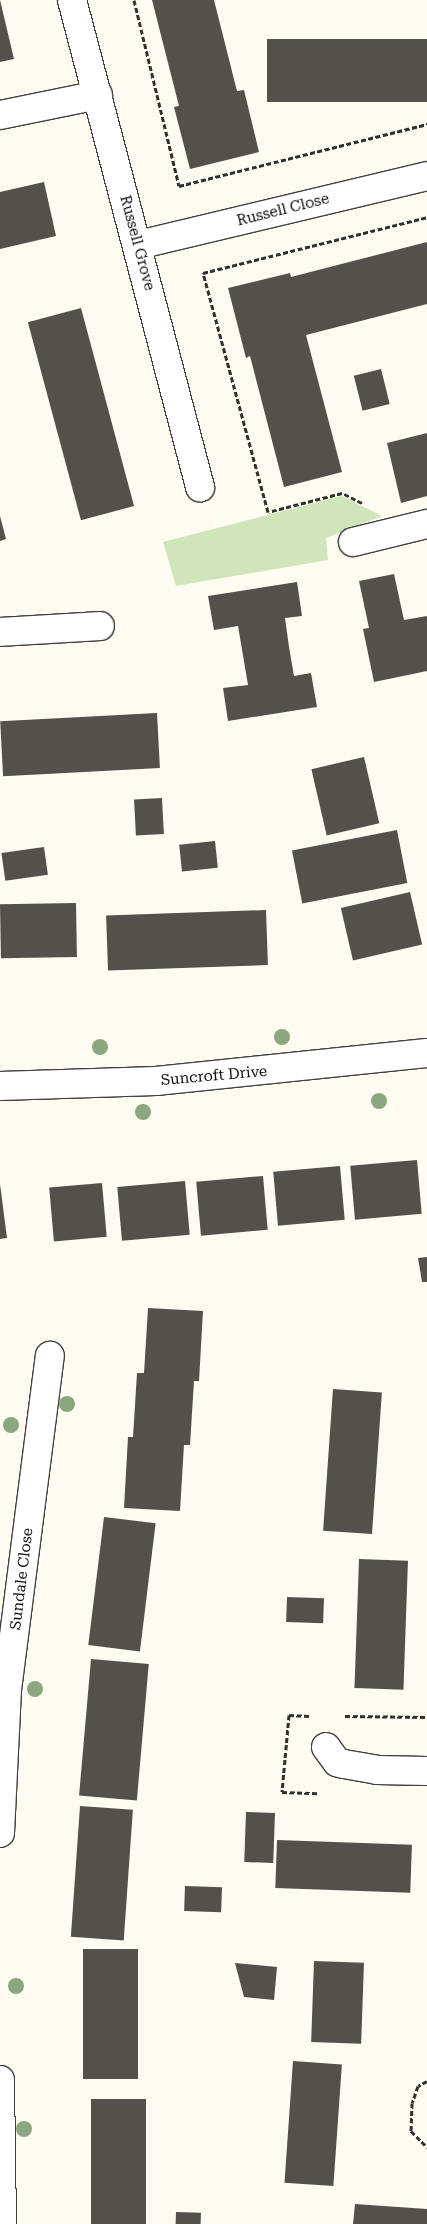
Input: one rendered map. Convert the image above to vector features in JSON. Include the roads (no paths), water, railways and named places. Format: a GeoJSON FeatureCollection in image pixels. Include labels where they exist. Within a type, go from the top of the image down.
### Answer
{"type":"FeatureCollection","features":[{"type":"Feature","properties":{"kind":"street","name":"Russell Grove"},"geometry":{"type":"LineString","coordinates":[[72,0],[138,245],[200,487]]}},
{"type":"Feature","properties":{"kind":"street"},"geometry":{"type":"LineString","coordinates":[[0,115],[98,95]]}},
{"type":"Feature","properties":{"kind":"street","name":"Russell Close"},"geometry":{"type":"LineString","coordinates":[[138,245],[427,176]]}},
{"type":"Feature","properties":{"kind":"street"},"geometry":{"type":"LineString","coordinates":[[353,542],[427,524]]}},
{"type":"Feature","properties":{"kind":"street"},"geometry":{"type":"LineString","coordinates":[[0,632],[100,626]]}},
{"type":"Feature","properties":{"kind":"street","name":"Suncroft Drive"},"geometry":{"type":"LineString","coordinates":[[0,1086],[156,1081],[427,1053]]}},
{"type":"Feature","properties":{"kind":"street","name":"Sundale Close"},"geometry":{"type":"LineString","coordinates":[[0,1833],[7,1690],[50,1356]]}},
{"type":"Feature","properties":{"kind":"street"},"geometry":{"type":"LineString","coordinates":[[326,1747],[338,1762],[344,1764],[377,1770],[427,1771]]}},
{"type":"Feature","properties":{"kind":"street"},"geometry":{"type":"LineString","coordinates":[[0,2080],[2,2224]]}}]}
